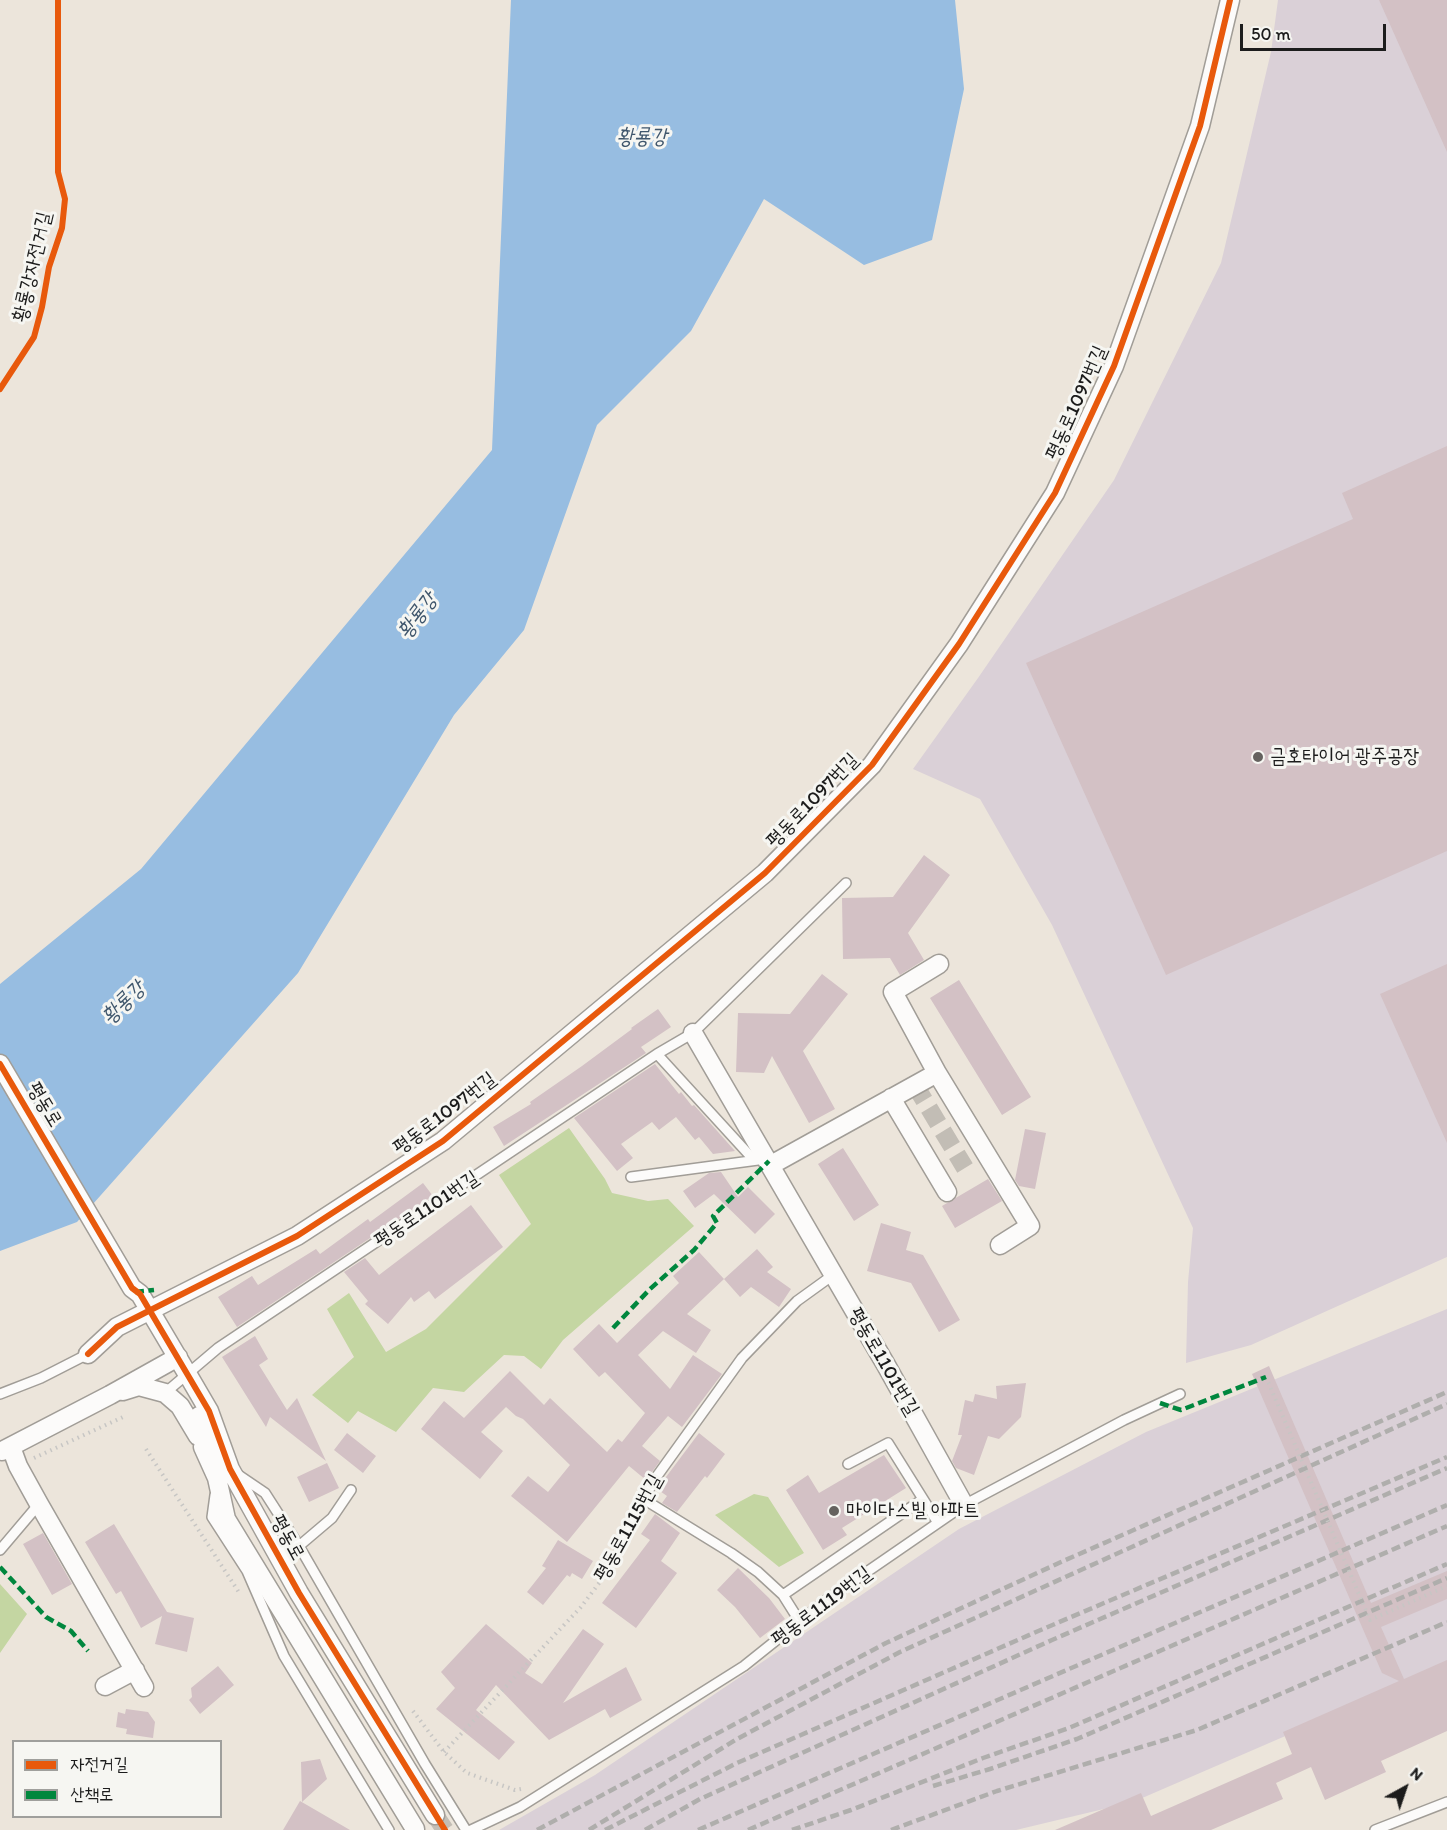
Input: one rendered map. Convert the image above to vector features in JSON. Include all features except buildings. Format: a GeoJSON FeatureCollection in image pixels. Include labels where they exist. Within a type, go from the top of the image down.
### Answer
{"type":"FeatureCollection","features":[{"type":"Feature","properties":{"kind":"street","name":"평동로1097번길"},"geometry":{"type":"LineString","coordinates":[[88,1354],[117,1327],[297,1236],[443,1141],[765,873],[872,765],[959,644],[1054,493],[1110,377],[1200,126],[1230,0]]}},
{"type":"Feature","properties":{"kind":"street"},"geometry":{"type":"LineString","coordinates":[[939,964],[893,992],[937,1073],[1030,1226],[1000,1245]]}},
{"type":"Feature","properties":{"kind":"street","name":"평동로1101번길"},"geometry":{"type":"LineString","coordinates":[[693,1033],[764,1162],[886,1365],[964,1505]]}},
{"type":"Feature","properties":{"kind":"street","name":"평동로"},"geometry":{"type":"LineString","coordinates":[[0,1064],[134,1290],[140,1294],[184,1377],[207,1432],[203,1447],[223,1473],[300,1593],[435,1815]]}},
{"type":"Feature","properties":{"kind":"street"},"geometry":{"type":"LineString","coordinates":[[764,1162],[937,1073]]}},
{"type":"Feature","properties":{"kind":"street"},"geometry":{"type":"LineString","coordinates":[[891,1098],[948,1192]]}},
{"type":"Feature","properties":{"kind":"street"},"geometry":{"type":"LineString","coordinates":[[144,1687],[18,1466],[5,1450],[174,1359]]}},
{"type":"Feature","properties":{"kind":"street","name":"평동로"},"geometry":{"type":"LineString","coordinates":[[184,1377],[209,1411],[223,1473],[226,1519],[415,1829]]}},
{"type":"Feature","properties":{"kind":"street"},"geometry":{"type":"LineString","coordinates":[[110,1395],[139,1386],[165,1393],[180,1406],[203,1447]]}},
{"type":"Feature","properties":{"kind":"street"},"geometry":{"type":"LineString","coordinates":[[105,1686],[135,1670]]}},
{"type":"Feature","properties":{"kind":"lane","name":"평동로1101번길"},"geometry":{"type":"LineString","coordinates":[[165,1393],[218,1348],[657,1054],[693,1033],[846,883]]}},
{"type":"Feature","properties":{"kind":"lane"},"geometry":{"type":"LineString","coordinates":[[657,1054],[764,1162]]}},
{"type":"Feature","properties":{"kind":"lane"},"geometry":{"type":"LineString","coordinates":[[631,1178],[764,1162]]}},
{"type":"Feature","properties":{"kind":"lane","name":"평동로1115번길"},"geometry":{"type":"LineString","coordinates":[[619,1548],[624,1531],[645,1500],[652,1483],[742,1358],[797,1301],[833,1275]]}},
{"type":"Feature","properties":{"kind":"lane"},"geometry":{"type":"LineString","coordinates":[[0,1394],[41,1378],[88,1354]]}},
{"type":"Feature","properties":{"kind":"lane","name":"평동로1119번길"},"geometry":{"type":"LineString","coordinates":[[468,1830],[520,1807],[744,1666],[829,1598],[964,1505],[1124,1420],[1180,1394]]}},
{"type":"Feature","properties":{"kind":"lane"},"geometry":{"type":"LineString","coordinates":[[848,1464],[888,1443],[938,1523]]}},
{"type":"Feature","properties":{"kind":"lane"},"geometry":{"type":"LineString","coordinates":[[389,1830],[284,1656],[248,1571],[212,1518],[223,1473],[265,1493],[299,1546],[419,1754],[468,1830]]}},
{"type":"Feature","properties":{"kind":"lane"},"geometry":{"type":"LineString","coordinates":[[299,1546],[332,1518],[351,1491]]}},
{"type":"Feature","properties":{"kind":"lane"},"geometry":{"type":"LineString","coordinates":[[783,1595],[923,1499]]}},
{"type":"Feature","properties":{"kind":"lane"},"geometry":{"type":"LineString","coordinates":[[645,1500],[758,1572],[783,1595],[800,1622]]}},
{"type":"Feature","properties":{"kind":"lane"},"geometry":{"type":"LineString","coordinates":[[0,1550],[39,1504]]}},
{"type":"Feature","properties":{"kind":"lane"},"geometry":{"type":"LineString","coordinates":[[1375,1830],[1447,1802]]}},
{"type":"Feature","properties":{"kind":"path"},"geometry":{"type":"LineString","coordinates":[[1266,1377],[1370,1620],[1447,1586]]}},
{"type":"Feature","properties":{"kind":"path"},"geometry":{"type":"LineString","coordinates":[[18,1466],[123,1418]]}},
{"type":"Feature","properties":{"kind":"path"},"geometry":{"type":"LineString","coordinates":[[146,1449],[244,1602]]}},
{"type":"Feature","properties":{"kind":"path"},"geometry":{"type":"LineString","coordinates":[[412,1711],[444,1752],[467,1773],[515,1790],[538,1784],[553,1786]]}},
{"type":"Feature","properties":{"kind":"shaded area","name":"금호타이어 광주공장"},"geometry":{"type":"Polygon","coordinates":[[[1278,0],[1447,0],[1447,1257],[1251,1345],[1186,1363],[1188,1282],[1193,1228],[1052,925],[980,799],[913,769],[1114,480],[1221,263],[1271,52],[1278,0]]]}},
{"type":"Feature","properties":{"kind":"shaded area"},"geometry":{"type":"Polygon","coordinates":[[[1447,1309],[1447,1666],[1133,1802],[1016,1830],[499,1830],[595,1775],[959,1529],[1146,1432],[1447,1309]]]}},
{"type":"Feature","properties":{"kind":"green space"},"geometry":{"type":"Polygon","coordinates":[[[569,1128],[605,1179],[612,1193],[648,1201],[668,1199],[694,1226],[563,1340],[541,1369],[524,1356],[504,1355],[464,1392],[433,1388],[396,1432],[358,1411],[348,1423],[312,1395],[354,1357],[327,1309],[349,1293],[386,1352],[426,1329],[531,1224],[499,1175],[569,1128]]]}},
{"type":"Feature","properties":{"kind":"green space"},"geometry":{"type":"Polygon","coordinates":[[[754,1494],[768,1497],[804,1553],[779,1567],[715,1515],[754,1494]]]}},
{"type":"Feature","properties":{"kind":"green space"},"geometry":{"type":"Polygon","coordinates":[[[0,1584],[27,1614],[0,1653],[0,1584]]]}},
{"type":"Feature","properties":{"kind":"water","name":"황룡강"},"geometry":{"type":"Polygon","coordinates":[[[511,0],[955,0],[964,89],[932,240],[864,265],[764,199],[691,331],[597,425],[524,630],[454,715],[298,973],[77,1222],[0,1251],[0,984],[141,869],[492,450],[511,0]]]}},
{"type":"Feature","properties":{"kind":"tunnel"},"geometry":{"type":"LineString","coordinates":[[915,1085],[965,1168]]}},
{"type":"Feature","properties":{"kind":"tunnel"},"geometry":{"type":"LineString","coordinates":[[435,1815],[445,1830]]}},
{"type":"Feature","properties":{"kind":"railway"},"geometry":{"type":"LineString","coordinates":[[537,1830],[886,1643],[1061,1562],[1447,1392]]}},
{"type":"Feature","properties":{"kind":"railway"},"geometry":{"type":"LineString","coordinates":[[589,1830],[737,1739],[900,1652],[1447,1404]]}},
{"type":"Feature","properties":{"kind":"railway"},"geometry":{"type":"LineString","coordinates":[[605,1830],[737,1763],[1036,1632],[1447,1457]]}},
{"type":"Feature","properties":{"kind":"railway"},"geometry":{"type":"LineString","coordinates":[[645,1830],[700,1799],[1052,1640],[1447,1468]]}},
{"type":"Feature","properties":{"kind":"railway"},"geometry":{"type":"LineString","coordinates":[[698,1830],[1447,1505]]}},
{"type":"Feature","properties":{"kind":"railway"},"geometry":{"type":"LineString","coordinates":[[748,1830],[1447,1526]]}},
{"type":"Feature","properties":{"kind":"railway"},"geometry":{"type":"LineString","coordinates":[[792,1830],[1069,1728],[1447,1564]]}},
{"type":"Feature","properties":{"kind":"railway"},"geometry":{"type":"LineString","coordinates":[[933,1786],[1077,1739],[1447,1578]]}},
{"type":"Feature","properties":{"kind":"railway"},"geometry":{"type":"LineString","coordinates":[[891,1830],[997,1791],[1197,1730],[1447,1622]]}},
{"type":"Feature","properties":{"kind":"marked path"},"geometry":{"type":"LineString","coordinates":[[613,1328],[650,1289],[694,1250],[717,1223],[713,1216],[769,1161]]}},
{"type":"Feature","properties":{"kind":"marked path"},"geometry":{"type":"LineString","coordinates":[[135,1292],[154,1290]]}},
{"type":"Feature","properties":{"kind":"marked path"},"geometry":{"type":"LineString","coordinates":[[1160,1403],[1181,1410],[1266,1377]]}},
{"type":"Feature","properties":{"kind":"marked path"},"geometry":{"type":"LineString","coordinates":[[0,1567],[46,1617],[71,1631],[88,1651]]}},
{"type":"Feature","properties":{"kind":"cycle path","name":"황룡강자전거길"},"geometry":{"type":"LineString","coordinates":[[0,389],[34,337],[49,267],[62,228],[65,199],[58,172],[58,0]]}},
{"type":"Feature","properties":{"kind":"cycle path"},"geometry":{"type":"LineString","coordinates":[[88,1354],[117,1327],[297,1236],[443,1141],[765,873],[872,765],[959,644],[1055,493],[1114,366],[1200,126],[1230,0]]}},
{"type":"Feature","properties":{"kind":"cycle path"},"geometry":{"type":"LineString","coordinates":[[0,1064],[132,1288],[140,1294],[209,1411],[230,1469],[299,1593],[445,1830]]}},
{"type":"Feature","properties":{"kind":"place","name":"금호타이어 광주공장"},"geometry":{"type":"Point","coordinates":[1258,757]}},
{"type":"Feature","properties":{"kind":"place","name":"마이다스빌 아파트"},"geometry":{"type":"Point","coordinates":[834,1511]}}]}
